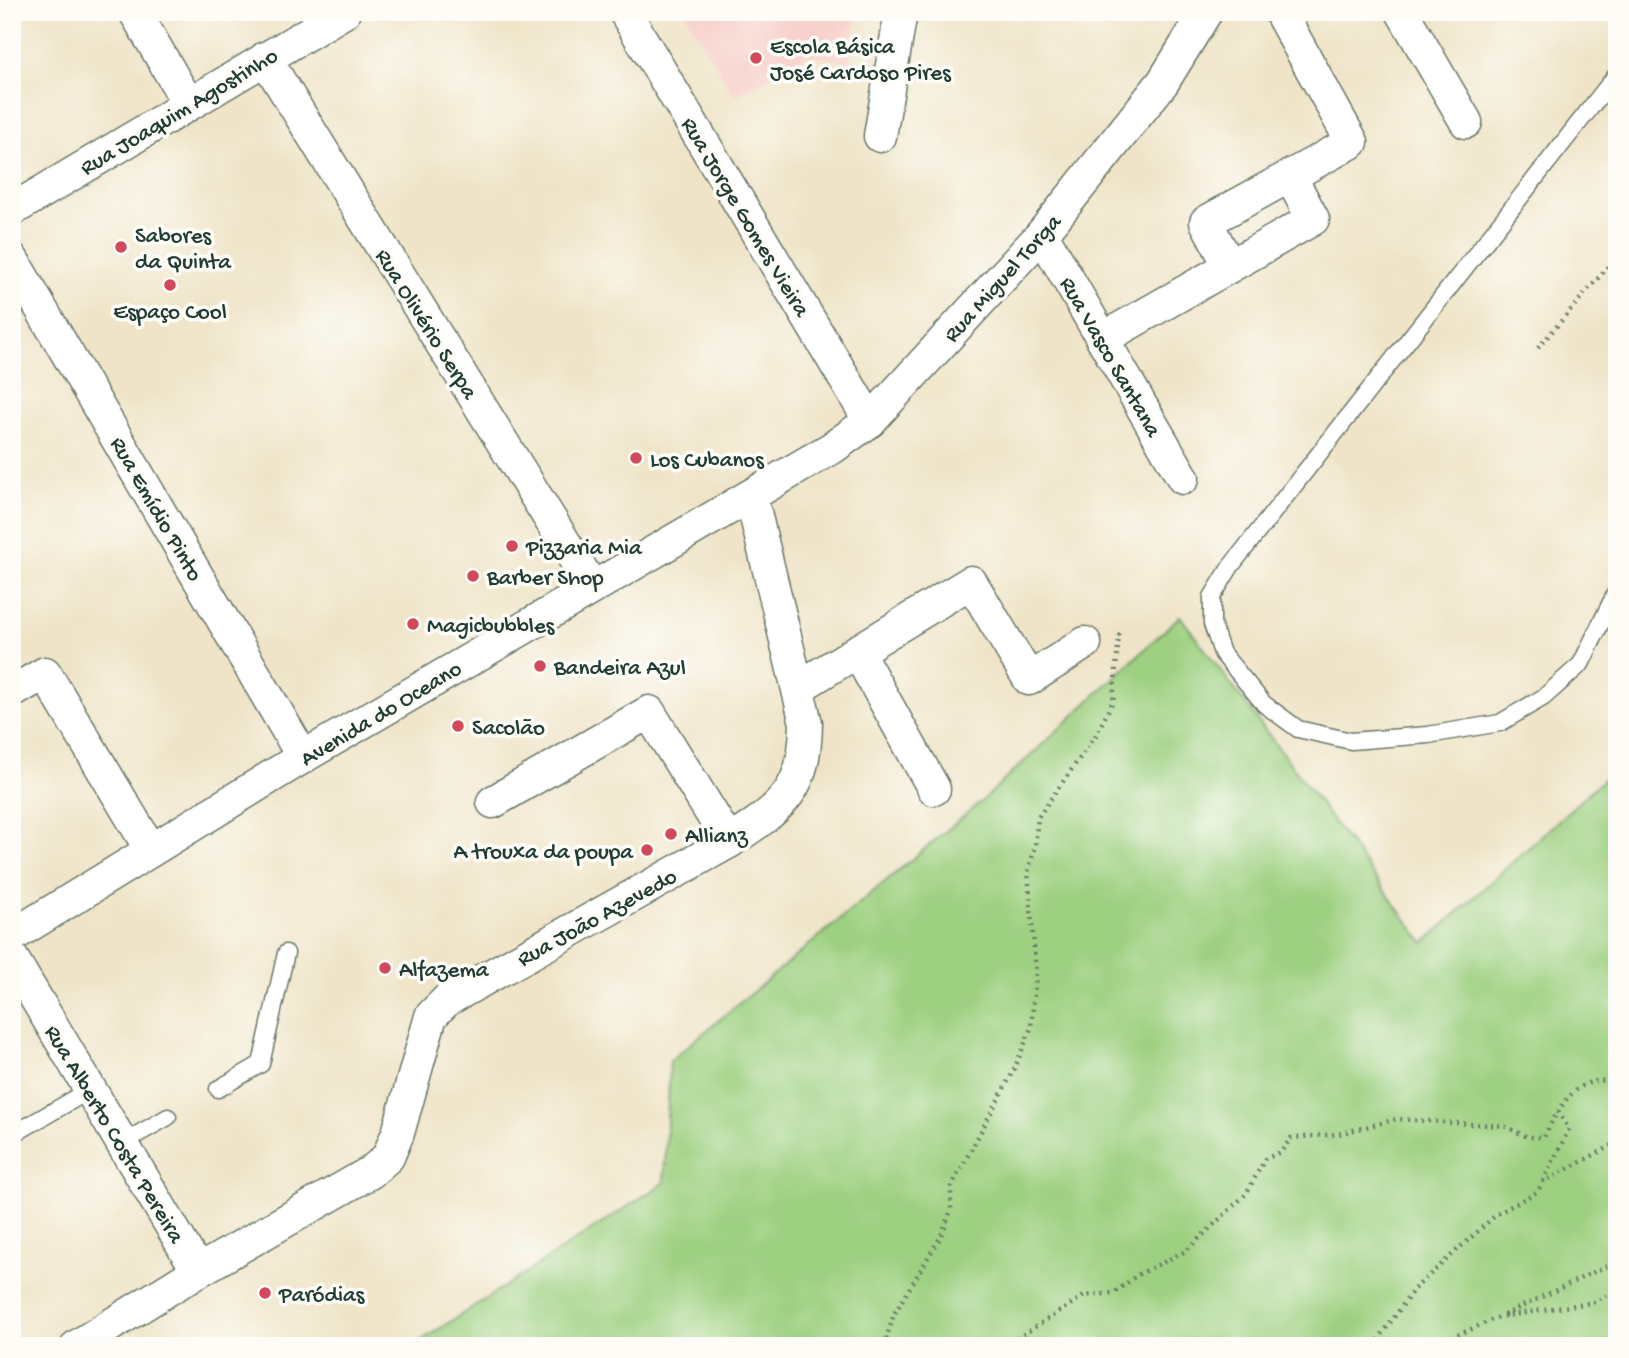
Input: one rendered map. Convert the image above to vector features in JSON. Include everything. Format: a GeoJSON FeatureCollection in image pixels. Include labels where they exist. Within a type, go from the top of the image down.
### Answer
{"type":"FeatureCollection","features":[{"type":"Feature","properties":{"kind":"street"},"geometry":{"type":"LineString","coordinates":[[135,12],[188,103]]}},
{"type":"Feature","properties":{"kind":"street","name":"Rua Joaquim Agostinho"},"geometry":{"type":"LineString","coordinates":[[12,210],[344,12]]}},
{"type":"Feature","properties":{"kind":"street","name":"Rua Jorge Gomes Vieira"},"geometry":{"type":"LineString","coordinates":[[625,12],[870,421]]}},
{"type":"Feature","properties":{"kind":"street"},"geometry":{"type":"LineString","coordinates":[[880,136],[901,12]]}},
{"type":"Feature","properties":{"kind":"street","name":"Rua Miguel Torga"},"geometry":{"type":"LineString","coordinates":[[751,496],[832,448],[870,421],[1042,234],[1163,82],[1206,12]]}},
{"type":"Feature","properties":{"kind":"street"},"geometry":{"type":"LineString","coordinates":[[1229,265],[1206,222],[1352,142],[1280,12]]}},
{"type":"Feature","properties":{"kind":"street"},"geometry":{"type":"LineString","coordinates":[[1402,12],[1466,122]]}},
{"type":"Feature","properties":{"kind":"street","name":"Rua Olivério Serpa"},"geometry":{"type":"LineString","coordinates":[[265,58],[592,587]]}},
{"type":"Feature","properties":{"kind":"street"},"geometry":{"type":"LineString","coordinates":[[1102,339],[1313,219],[1290,176]]}},
{"type":"Feature","properties":{"kind":"street","name":"Rua Vasco Santana"},"geometry":{"type":"LineString","coordinates":[[1042,234],[1183,478]]}},
{"type":"Feature","properties":{"kind":"street","name":"Rua Emídio Pinto"},"geometry":{"type":"LineString","coordinates":[[12,258],[303,757]]}},
{"type":"Feature","properties":{"kind":"street","name":"Avenida do Oceano"},"geometry":{"type":"LineString","coordinates":[[12,936],[303,757],[751,496]]}},
{"type":"Feature","properties":{"kind":"street","name":"Rua João Azevedo"},"geometry":{"type":"LineString","coordinates":[[77,1346],[198,1271],[371,1172],[388,1157],[431,1016],[447,999],[729,842],[768,816],[795,786],[806,757],[806,723],[751,496]]}},
{"type":"Feature","properties":{"kind":"street"},"geometry":{"type":"LineString","coordinates":[[799,687],[971,582],[1029,679],[1096,640]]}},
{"type":"Feature","properties":{"kind":"street"},"geometry":{"type":"LineString","coordinates":[[857,651],[934,789]]}},
{"type":"Feature","properties":{"kind":"street"},"geometry":{"type":"LineString","coordinates":[[12,692],[45,673],[151,850]]}},
{"type":"Feature","properties":{"kind":"street"},"geometry":{"type":"LineString","coordinates":[[493,802],[649,712],[729,842]]}},
{"type":"Feature","properties":{"kind":"street","name":"Rua Alberto Costa Pereira"},"geometry":{"type":"LineString","coordinates":[[12,958],[198,1271]]}},
{"type":"Feature","properties":{"kind":"lane"},"geometry":{"type":"LineString","coordinates":[[1617,74],[1231,566],[1212,597],[1212,624],[1223,653],[1264,705],[1298,729],[1351,741],[1428,735],[1500,723],[1545,697],[1581,664],[1617,590]]}},
{"type":"Feature","properties":{"kind":"lane"},"geometry":{"type":"LineString","coordinates":[[218,1089],[261,1064],[286,953]]}},
{"type":"Feature","properties":{"kind":"lane"},"geometry":{"type":"LineString","coordinates":[[12,1135],[90,1090]]}},
{"type":"Feature","properties":{"kind":"lane"},"geometry":{"type":"LineString","coordinates":[[122,1143],[168,1117]]}},
{"type":"Feature","properties":{"kind":"path"},"geometry":{"type":"LineString","coordinates":[[1538,348],[1617,256]]}},
{"type":"Feature","properties":{"kind":"path"},"geometry":{"type":"LineString","coordinates":[[884,1346],[894,1314],[941,1236],[951,1210],[951,1187],[1014,1070],[1031,1028],[1035,972],[1028,872],[1035,847],[1038,817],[1096,735],[1113,701],[1119,635],[1096,640]]}},
{"type":"Feature","properties":{"kind":"path"},"geometry":{"type":"LineString","coordinates":[[1005,1346],[1084,1296],[1114,1293],[1137,1275],[1186,1251],[1246,1194],[1265,1159],[1281,1152],[1291,1138],[1338,1134],[1397,1119],[1504,1126],[1528,1137],[1544,1138],[1557,1112],[1582,1085],[1598,1078],[1617,1082]]}},
{"type":"Feature","properties":{"kind":"path"},"geometry":{"type":"LineString","coordinates":[[1374,1346],[1414,1289],[1497,1214],[1536,1192],[1569,1129],[1557,1112]]}},
{"type":"Feature","properties":{"kind":"path"},"geometry":{"type":"LineString","coordinates":[[1543,1182],[1617,1143]]}},
{"type":"Feature","properties":{"kind":"path"},"geometry":{"type":"LineString","coordinates":[[1432,1346],[1617,1261]]}},
{"type":"Feature","properties":{"kind":"path"},"geometry":{"type":"LineString","coordinates":[[1499,1317],[1595,1302],[1617,1290]]}},
{"type":"Feature","properties":{"kind":"shaded area","name":"Escola Básica José Cardoso Pires"},"geometry":{"type":"Polygon","coordinates":[[[684,12],[857,12],[849,63],[809,54],[734,97],[684,12]]]}},
{"type":"Feature","properties":{"kind":"green space"},"geometry":{"type":"Polygon","coordinates":[[[1180,616],[1424,943],[1617,767],[1617,1346],[413,1346],[664,1183],[670,1061],[982,801],[1180,616]]]}},
{"type":"Feature","properties":{"kind":"place","name":"Escola Básica José Cardoso Pires"},"geometry":{"type":"Point","coordinates":[756,58]}},
{"type":"Feature","properties":{"kind":"place","name":"Sabores da Quinta"},"geometry":{"type":"Point","coordinates":[121,247]}},
{"type":"Feature","properties":{"kind":"place","name":"Espaço Cool"},"geometry":{"type":"Point","coordinates":[170,285]}},
{"type":"Feature","properties":{"kind":"place","name":"Los Cubanos"},"geometry":{"type":"Point","coordinates":[636,458]}},
{"type":"Feature","properties":{"kind":"place","name":"Pizzaria Mia"},"geometry":{"type":"Point","coordinates":[512,546]}},
{"type":"Feature","properties":{"kind":"place","name":"Barber Shop"},"geometry":{"type":"Point","coordinates":[473,576]}},
{"type":"Feature","properties":{"kind":"place","name":"Magicbubbles"},"geometry":{"type":"Point","coordinates":[413,624]}},
{"type":"Feature","properties":{"kind":"place","name":"Bandeira Azul"},"geometry":{"type":"Point","coordinates":[540,666]}},
{"type":"Feature","properties":{"kind":"place","name":"Sacolão"},"geometry":{"type":"Point","coordinates":[458,726]}},
{"type":"Feature","properties":{"kind":"place","name":"Allianz"},"geometry":{"type":"Point","coordinates":[671,834]}},
{"type":"Feature","properties":{"kind":"place","name":"A trouxa da poupa"},"geometry":{"type":"Point","coordinates":[647,850]}},
{"type":"Feature","properties":{"kind":"place","name":"Alfazema"},"geometry":{"type":"Point","coordinates":[385,968]}},
{"type":"Feature","properties":{"kind":"place","name":"Paródias"},"geometry":{"type":"Point","coordinates":[265,1293]}}]}
